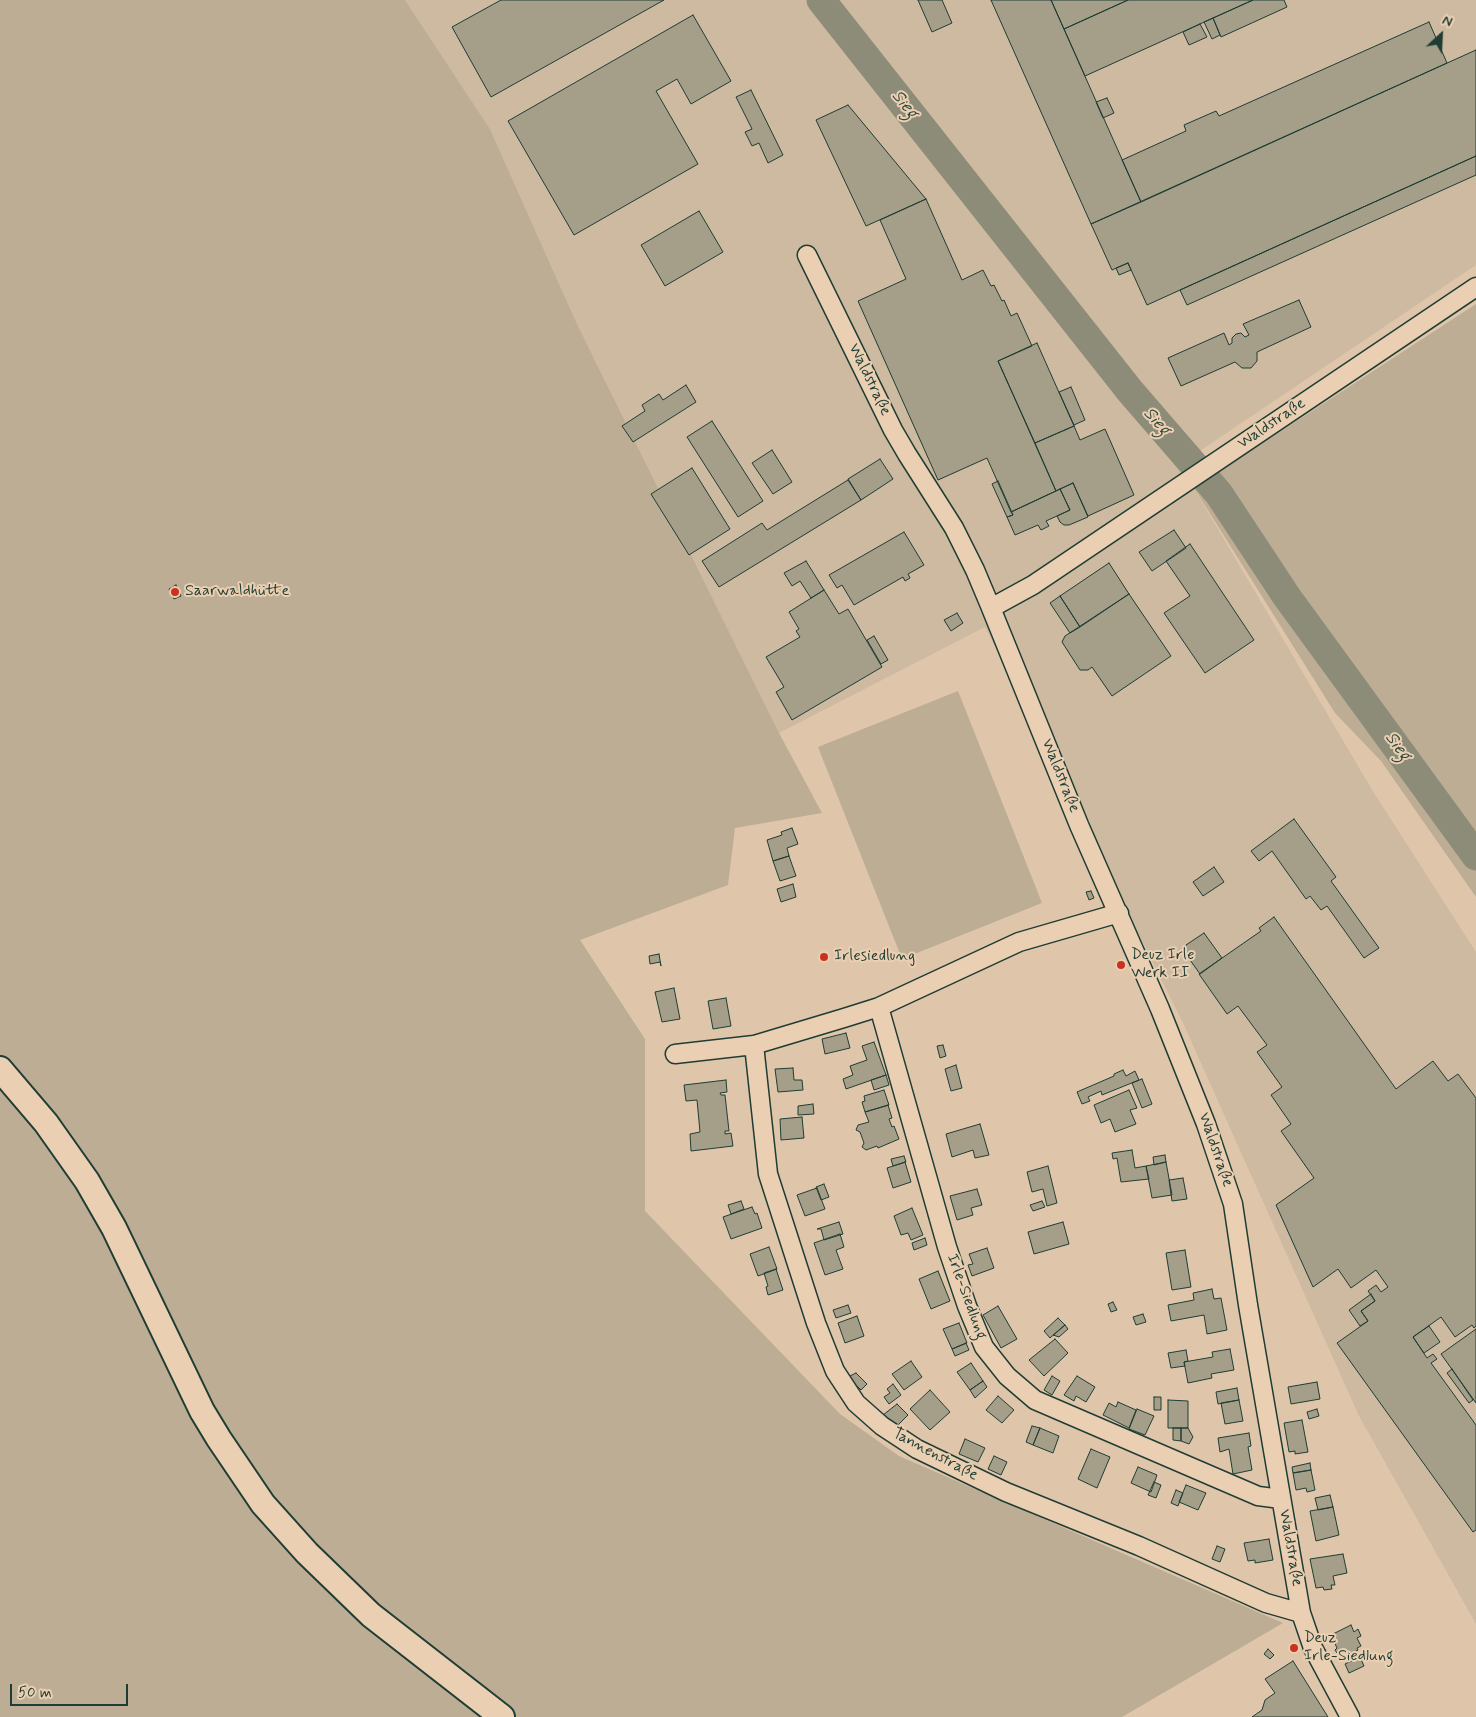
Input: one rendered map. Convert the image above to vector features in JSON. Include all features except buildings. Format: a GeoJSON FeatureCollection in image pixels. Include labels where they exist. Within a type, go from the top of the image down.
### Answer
{"type":"FeatureCollection","features":[{"type":"Feature","properties":{"kind":"main road"},"geometry":{"type":"LineString","coordinates":[[0,1069],[46,1123],[87,1180],[114,1228],[202,1411],[219,1440],[263,1504],[307,1552],[371,1615],[502,1717]]}},
{"type":"Feature","properties":{"kind":"street","name":"Waldstraße"},"geometry":{"type":"LineString","coordinates":[[807,255],[893,430],[906,454],[954,528],[975,570],[1079,825],[1119,913],[1203,1115],[1234,1204],[1281,1499],[1302,1613],[1313,1648],[1350,1717]]}},
{"type":"Feature","properties":{"kind":"street","name":"Waldstraße"},"geometry":{"type":"LineString","coordinates":[[991,608],[1033,585],[1476,287]]}},
{"type":"Feature","properties":{"kind":"street"},"geometry":{"type":"LineString","coordinates":[[675,1054],[754,1045],[879,1007],[1019,942],[1119,913]]}},
{"type":"Feature","properties":{"kind":"street","name":"Irle-Siedlung"},"geometry":{"type":"LineString","coordinates":[[879,1007],[947,1247],[967,1306],[984,1347],[1007,1376],[1035,1400],[1258,1496],[1281,1499]]}},
{"type":"Feature","properties":{"kind":"street","name":"Tannenstraße"},"geometry":{"type":"LineString","coordinates":[[754,1045],[768,1174],[816,1323],[834,1371],[856,1403],[882,1426],[917,1449],[1006,1492],[1139,1546],[1266,1603],[1302,1613]]}},
{"type":"Feature","properties":{"kind":"shaded area"},"geometry":{"type":"Polygon","coordinates":[[[0,0],[405,0],[490,129],[577,324],[779,733],[822,813],[735,828],[728,885],[580,940],[645,1039],[645,1211],[840,1414],[899,1456],[1283,1623],[1122,1717],[0,1717],[0,0]]]}},
{"type":"Feature","properties":{"kind":"shaded area"},"geometry":{"type":"Polygon","coordinates":[[[405,0],[1476,0],[1476,265],[1182,463],[1189,480],[1374,793],[1476,952],[1476,1624],[1359,1416],[1183,1023],[985,627],[779,733],[577,324],[490,129],[405,0]]]}},
{"type":"Feature","properties":{"kind":"shaded area"},"geometry":{"type":"Polygon","coordinates":[[[1476,304],[1476,897],[1381,761],[1335,713],[1194,488],[1476,304]]]}},
{"type":"Feature","properties":{"kind":"shaded area"},"geometry":{"type":"Polygon","coordinates":[[[958,691],[1042,903],[902,959],[818,747],[958,691]]]}},
{"type":"Feature","properties":{"kind":"waterway","name":"Sieg"},"geometry":{"type":"LineString","coordinates":[[821,0],[1130,391],[1219,494],[1287,597],[1476,856]]}},
{"type":"Feature","properties":{"kind":"place","name":"Saarwaldhütte"},"geometry":{"type":"Point","coordinates":[175,592]}},
{"type":"Feature","properties":{"kind":"place","name":"Irlesiedlung"},"geometry":{"type":"Point","coordinates":[824,957]}},
{"type":"Feature","properties":{"kind":"place","name":"Deuz Irle Werk II"},"geometry":{"type":"Point","coordinates":[1121,965]}},
{"type":"Feature","properties":{"kind":"place","name":"Deuz Irle-Siedlung"},"geometry":{"type":"Point","coordinates":[1294,1648]}}]}
